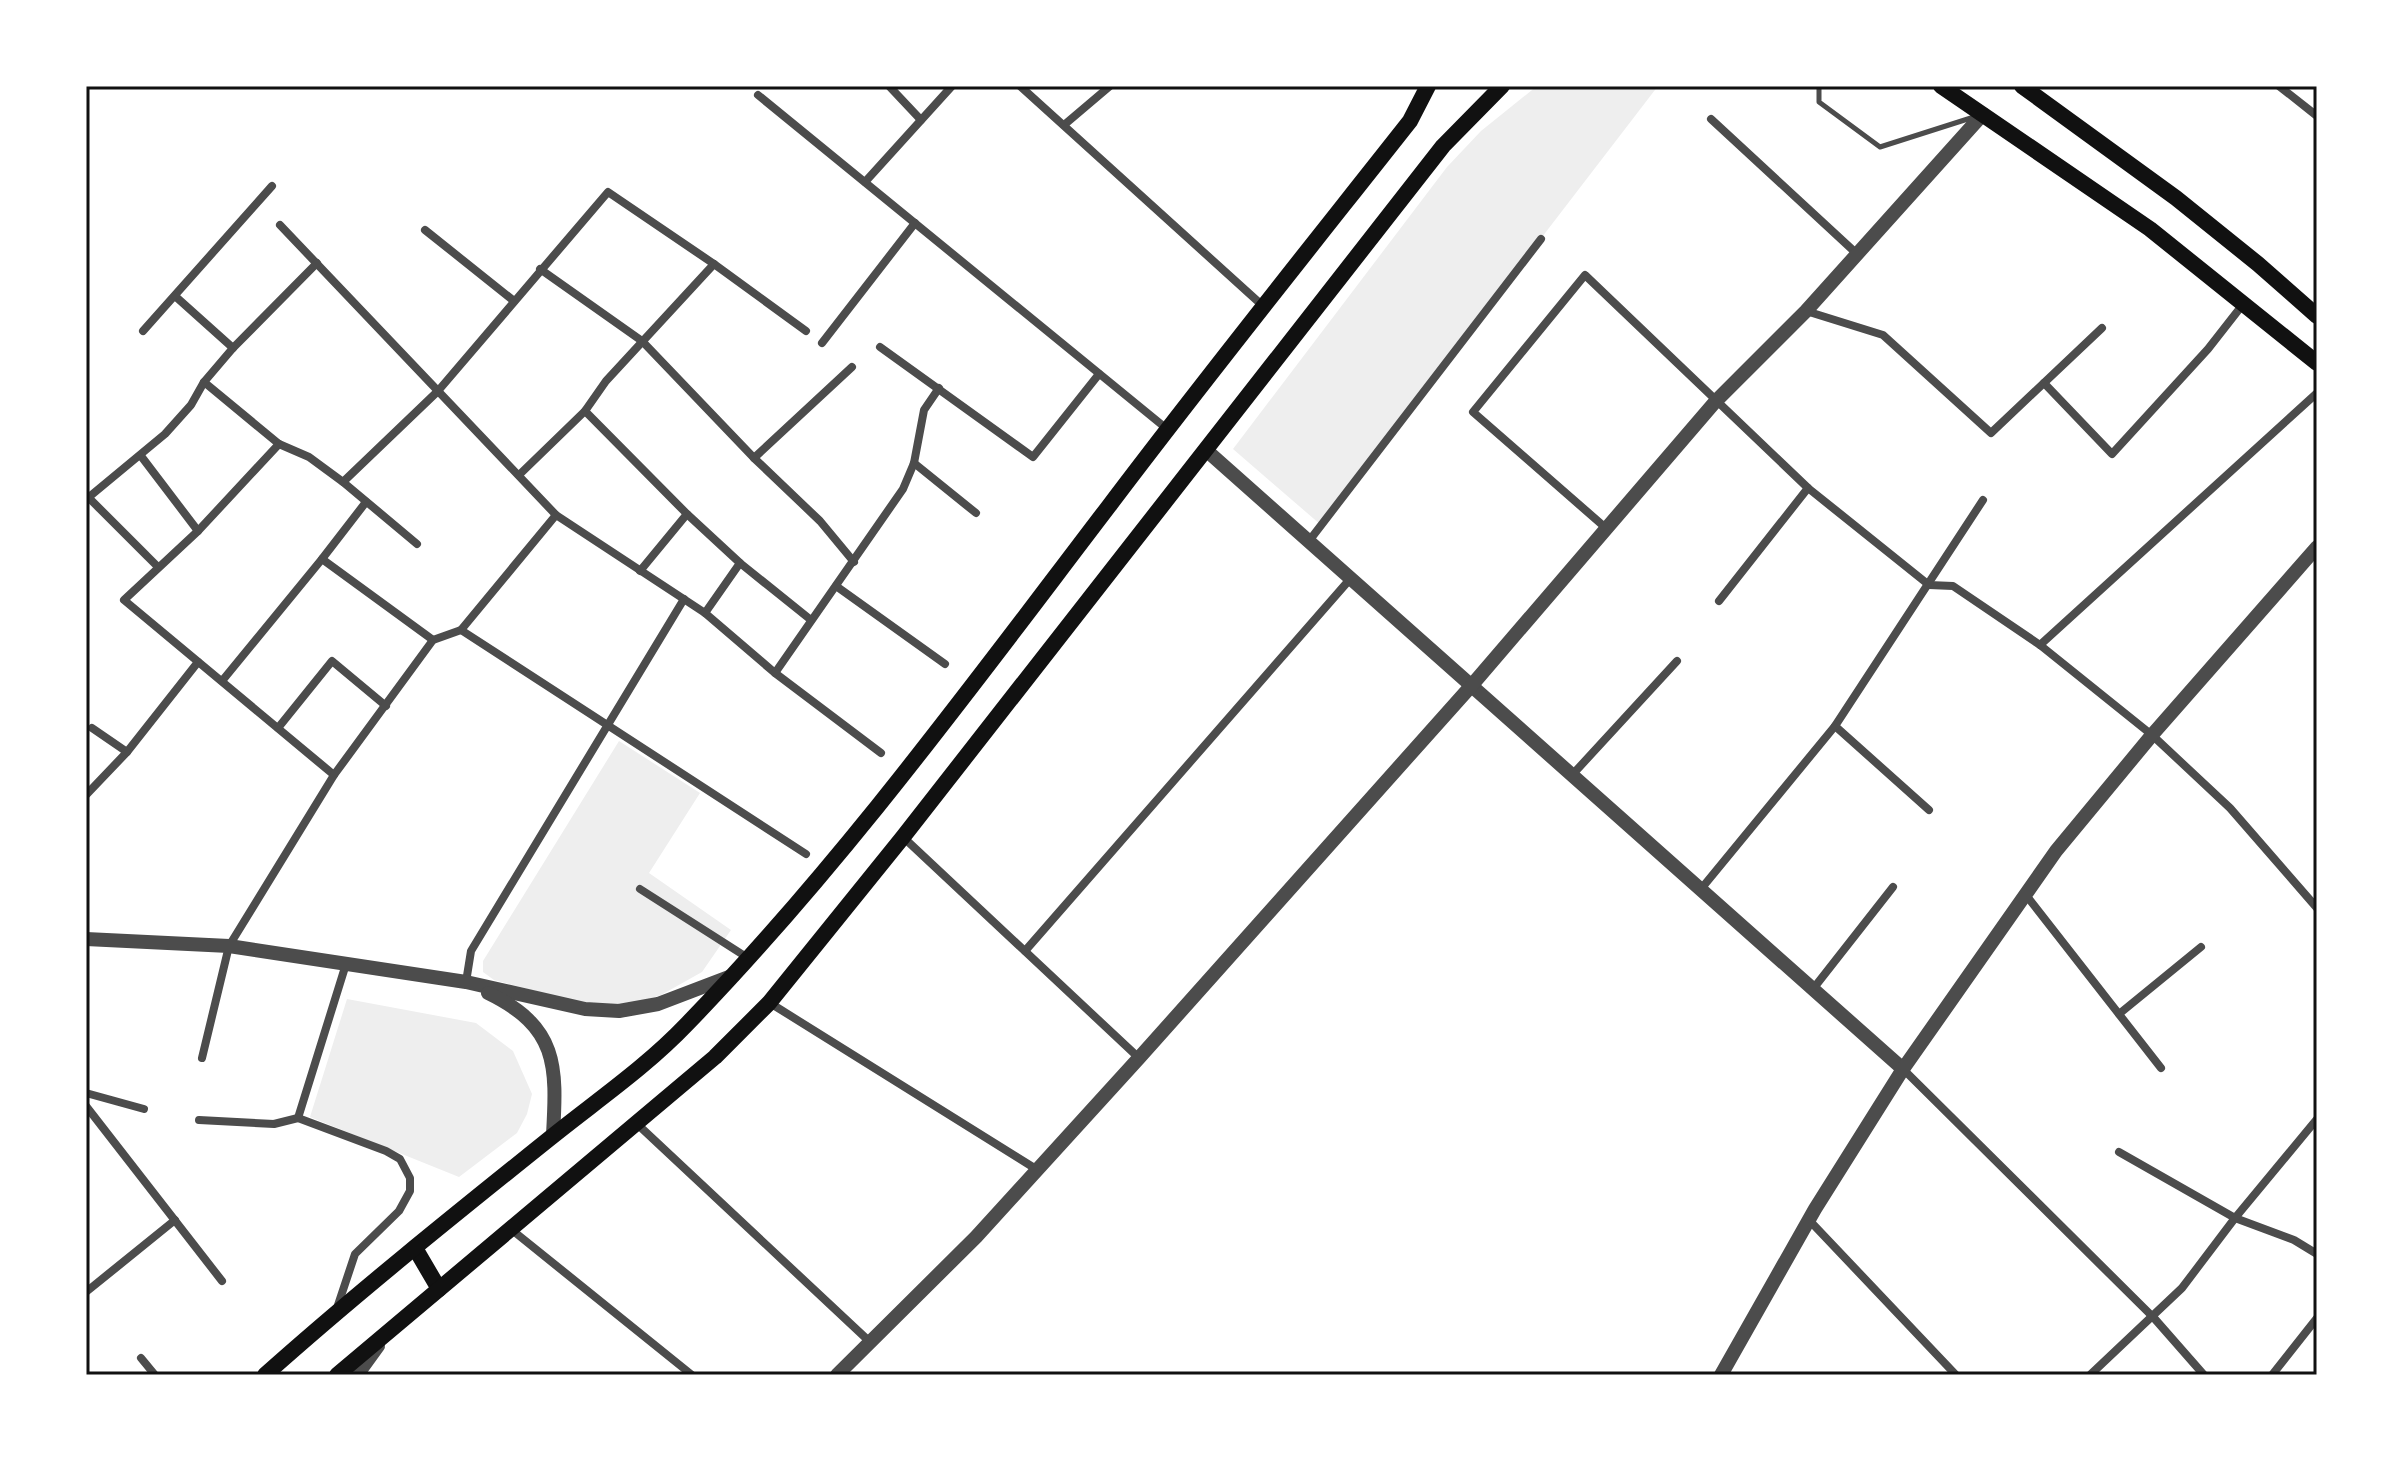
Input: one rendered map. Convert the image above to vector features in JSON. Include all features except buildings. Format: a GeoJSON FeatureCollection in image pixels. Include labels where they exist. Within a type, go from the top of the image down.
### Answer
{"type":"FeatureCollection","features":[{"type":"Feature","properties":{"kind":"main road"},"geometry":{"type":"LineString","coordinates":[[265,1375],[335,1313],[661,1051],[734,975],[829,869],[972,686],[1167,429],[1410,121],[1428,86]]}},
{"type":"Feature","properties":{"kind":"main road"},"geometry":{"type":"LineString","coordinates":[[337,1375],[715,1057],[769,1003],[903,837],[1443,146],[1502,86]]}},
{"type":"Feature","properties":{"kind":"main road"},"geometry":{"type":"LineString","coordinates":[[1941,86],[2150,229],[2317,363]]}},
{"type":"Feature","properties":{"kind":"main road"},"geometry":{"type":"LineString","coordinates":[[2022,86],[2176,198],[2317,316]]}},
{"type":"Feature","properties":{"kind":"main road"},"geometry":{"type":"LineString","coordinates":[[415,1248],[439,1289]]}},
{"type":"Feature","properties":{"kind":"street"},"geometry":{"type":"LineString","coordinates":[[889,86],[921,120]]}},
{"type":"Feature","properties":{"kind":"street"},"geometry":{"type":"LineString","coordinates":[[865,182],[952,86]]}},
{"type":"Feature","properties":{"kind":"street"},"geometry":{"type":"LineString","coordinates":[[1020,86],[1264,307]]}},
{"type":"Feature","properties":{"kind":"street"},"geometry":{"type":"LineString","coordinates":[[1064,125],[1110,86]]}},
{"type":"Feature","properties":{"kind":"street"},"geometry":{"type":"LineString","coordinates":[[2279,86],[2317,116]]}},
{"type":"Feature","properties":{"kind":"street"},"geometry":{"type":"LineString","coordinates":[[758,95],[1167,429]]}},
{"type":"Feature","properties":{"kind":"street"},"geometry":{"type":"LineString","coordinates":[[837,1375],[976,1237],[1139,1058],[1472,685],[1715,402],[1806,311],[1983,114]]}},
{"type":"Feature","properties":{"kind":"street"},"geometry":{"type":"LineString","coordinates":[[1711,119],[1856,253]]}},
{"type":"Feature","properties":{"kind":"street"},"geometry":{"type":"LineString","coordinates":[[143,331],[272,186]]}},
{"type":"Feature","properties":{"kind":"street"},"geometry":{"type":"LineString","coordinates":[[343,482],[438,391],[608,192],[806,331]]}},
{"type":"Feature","properties":{"kind":"street"},"geometry":{"type":"LineString","coordinates":[[822,343],[915,223]]}},
{"type":"Feature","properties":{"kind":"street"},"geometry":{"type":"LineString","coordinates":[[280,225],[556,515],[705,613],[775,673],[881,753]]}},
{"type":"Feature","properties":{"kind":"street"},"geometry":{"type":"LineString","coordinates":[[425,230],[514,301]]}},
{"type":"Feature","properties":{"kind":"street"},"geometry":{"type":"LineString","coordinates":[[1309,541],[1541,239]]}},
{"type":"Feature","properties":{"kind":"street"},"geometry":{"type":"LineString","coordinates":[[157,566],[88,496],[141,456],[191,405],[204,382],[233,348],[317,263]]}},
{"type":"Feature","properties":{"kind":"street"},"geometry":{"type":"LineString","coordinates":[[519,475],[585,411],[606,381],[714,264]]}},
{"type":"Feature","properties":{"kind":"street"},"geometry":{"type":"LineString","coordinates":[[540,269],[642,341],[754,458],[820,521],[854,562]]}},
{"type":"Feature","properties":{"kind":"street"},"geometry":{"type":"LineString","coordinates":[[1607,529],[1473,412],[1585,275],[1808,488],[1929,585],[1953,586],[2040,645],[2152,735],[2230,808],[2317,908]]}},
{"type":"Feature","properties":{"kind":"street"},"geometry":{"type":"LineString","coordinates":[[175,296],[233,348]]}},
{"type":"Feature","properties":{"kind":"street"},"geometry":{"type":"LineString","coordinates":[[2044,383],[2112,454],[2208,349],[2244,302]]}},
{"type":"Feature","properties":{"kind":"street"},"geometry":{"type":"LineString","coordinates":[[1806,311],[1883,335],[1991,433],[2102,328]]}},
{"type":"Feature","properties":{"kind":"street"},"geometry":{"type":"LineString","coordinates":[[880,347],[1033,457],[1099,374]]}},
{"type":"Feature","properties":{"kind":"street"},"geometry":{"type":"LineString","coordinates":[[754,458],[852,367]]}},
{"type":"Feature","properties":{"kind":"street"},"geometry":{"type":"LineString","coordinates":[[204,382],[279,444],[309,457],[343,482],[417,544]]}},
{"type":"Feature","properties":{"kind":"street"},"geometry":{"type":"LineString","coordinates":[[775,673],[903,489],[914,463],[924,410],[939,388]]}},
{"type":"Feature","properties":{"kind":"street"},"geometry":{"type":"LineString","coordinates":[[2040,645],[2317,393]]}},
{"type":"Feature","properties":{"kind":"street"},"geometry":{"type":"LineString","coordinates":[[585,411],[687,514],[740,563],[811,620]]}},
{"type":"Feature","properties":{"kind":"street"},"geometry":{"type":"LineString","coordinates":[[279,444],[198,531],[124,600],[334,775]]}},
{"type":"Feature","properties":{"kind":"street"},"geometry":{"type":"LineString","coordinates":[[1206,450],[1903,1069],[2154,1318],[2204,1375]]}},
{"type":"Feature","properties":{"kind":"street"},"geometry":{"type":"LineString","coordinates":[[141,456],[198,531]]}},
{"type":"Feature","properties":{"kind":"street"},"geometry":{"type":"LineString","coordinates":[[914,463],[976,513]]}},
{"type":"Feature","properties":{"kind":"street"},"geometry":{"type":"LineString","coordinates":[[1719,601],[1808,488]]}},
{"type":"Feature","properties":{"kind":"street"},"geometry":{"type":"LineString","coordinates":[[1701,889],[1835,726],[1983,500]]}},
{"type":"Feature","properties":{"kind":"street"},"geometry":{"type":"LineString","coordinates":[[222,681],[366,502]]}},
{"type":"Feature","properties":{"kind":"street"},"geometry":{"type":"LineString","coordinates":[[640,571],[687,514]]}},
{"type":"Feature","properties":{"kind":"street"},"geometry":{"type":"LineString","coordinates":[[202,1058],[229,946],[334,775],[433,640],[461,630],[556,515]]}},
{"type":"Feature","properties":{"kind":"street"},"geometry":{"type":"LineString","coordinates":[[1722,1375],[1809,1220],[1903,1069],[2056,851],[2152,735],[2317,547]]}},
{"type":"Feature","properties":{"kind":"street"},"geometry":{"type":"LineString","coordinates":[[322,559],[433,640]]}},
{"type":"Feature","properties":{"kind":"street"},"geometry":{"type":"LineString","coordinates":[[705,613],[740,563]]}},
{"type":"Feature","properties":{"kind":"street"},"geometry":{"type":"LineString","coordinates":[[1025,951],[1351,578]]}},
{"type":"Feature","properties":{"kind":"street"},"geometry":{"type":"LineString","coordinates":[[836,586],[945,664]]}},
{"type":"Feature","properties":{"kind":"street"},"geometry":{"type":"LineString","coordinates":[[466,982],[471,951],[684,599]]}},
{"type":"Feature","properties":{"kind":"street"},"geometry":{"type":"LineString","coordinates":[[461,630],[806,854]]}},
{"type":"Feature","properties":{"kind":"street"},"geometry":{"type":"LineString","coordinates":[[278,728],[332,661],[386,706]]}},
{"type":"Feature","properties":{"kind":"street"},"geometry":{"type":"LineString","coordinates":[[1573,774],[1677,661]]}},
{"type":"Feature","properties":{"kind":"street"},"geometry":{"type":"LineString","coordinates":[[86,795],[127,752],[198,662]]}},
{"type":"Feature","properties":{"kind":"street"},"geometry":{"type":"LineString","coordinates":[[1835,726],[1929,810]]}},
{"type":"Feature","properties":{"kind":"street"},"geometry":{"type":"LineString","coordinates":[[92,728],[127,752]]}},
{"type":"Feature","properties":{"kind":"street"},"geometry":{"type":"LineString","coordinates":[[903,837],[1139,1058]]}},
{"type":"Feature","properties":{"kind":"street"},"geometry":{"type":"LineString","coordinates":[[1813,989],[1893,887]]}},
{"type":"Feature","properties":{"kind":"street"},"geometry":{"type":"LineString","coordinates":[[640,889],[748,958]]}},
{"type":"Feature","properties":{"kind":"street"},"geometry":{"type":"LineString","coordinates":[[2026,895],[2161,1068]]}},
{"type":"Feature","properties":{"kind":"street"},"geometry":{"type":"LineString","coordinates":[[86,939],[229,946],[466,982],[585,1009],[619,1011],[658,1004],[734,975]]}},
{"type":"Feature","properties":{"kind":"street"},"geometry":{"type":"LineString","coordinates":[[2119,1014],[2201,947]]}},
{"type":"Feature","properties":{"kind":"street"},"geometry":{"type":"LineString","coordinates":[[298,1118],[346,964]]}},
{"type":"Feature","properties":{"kind":"street"},"geometry":{"type":"LineString","coordinates":[[466,982],[524,1013],[545,1043],[555,1070],[553,1135]]}},
{"type":"Feature","properties":{"kind":"street"},"geometry":{"type":"LineString","coordinates":[[769,1003],[1036,1169]]}},
{"type":"Feature","properties":{"kind":"street"},"geometry":{"type":"LineString","coordinates":[[86,1093],[144,1109]]}},
{"type":"Feature","properties":{"kind":"street"},"geometry":{"type":"LineString","coordinates":[[86,1106],[222,1281]]}},
{"type":"Feature","properties":{"kind":"street"},"geometry":{"type":"LineString","coordinates":[[199,1120],[274,1124],[298,1118],[400,1159],[410,1178],[410,1191],[399,1211],[355,1254],[335,1313]]}},
{"type":"Feature","properties":{"kind":"street"},"geometry":{"type":"LineString","coordinates":[[2090,1375],[2154,1318],[2192,1277],[2235,1218],[2317,1119]]}},
{"type":"Feature","properties":{"kind":"street"},"geometry":{"type":"LineString","coordinates":[[635,1122],[870,1342]]}},
{"type":"Feature","properties":{"kind":"street"},"geometry":{"type":"LineString","coordinates":[[2119,1152],[2235,1218],[2294,1240],[2317,1254]]}},
{"type":"Feature","properties":{"kind":"street"},"geometry":{"type":"LineString","coordinates":[[86,1292],[175,1220]]}},
{"type":"Feature","properties":{"kind":"street"},"geometry":{"type":"LineString","coordinates":[[1809,1220],[1956,1375]]}},
{"type":"Feature","properties":{"kind":"street"},"geometry":{"type":"LineString","coordinates":[[512,1230],[692,1375]]}},
{"type":"Feature","properties":{"kind":"street"},"geometry":{"type":"LineString","coordinates":[[2272,1375],[2317,1318]]}},
{"type":"Feature","properties":{"kind":"street"},"geometry":{"type":"LineString","coordinates":[[357,1375],[384,1338]]}},
{"type":"Feature","properties":{"kind":"street"},"geometry":{"type":"LineString","coordinates":[[141,1358],[155,1375]]}},
{"type":"Feature","properties":{"kind":"lane"},"geometry":{"type":"LineString","coordinates":[[1819,86],[1819,102],[1880,147],[1983,114]]}},
{"type":"Feature","properties":{"kind":"shaded area"},"geometry":{"type":"Polygon","coordinates":[[[1537,86],[1658,86],[1321,525],[1233,449],[1447,167],[1481,131],[1537,86]]]}},
{"type":"Feature","properties":{"kind":"shaded area"},"geometry":{"type":"Polygon","coordinates":[[[619,741],[700,793],[649,873],[731,930],[702,972],[661,995],[626,1006],[585,1004],[494,980],[483,972],[483,961],[619,741]]]}},
{"type":"Feature","properties":{"kind":"shaded area"},"geometry":{"type":"Polygon","coordinates":[[[347,999],[476,1023],[513,1051],[532,1094],[527,1114],[517,1133],[459,1177],[310,1117],[347,999]]]}}]}
